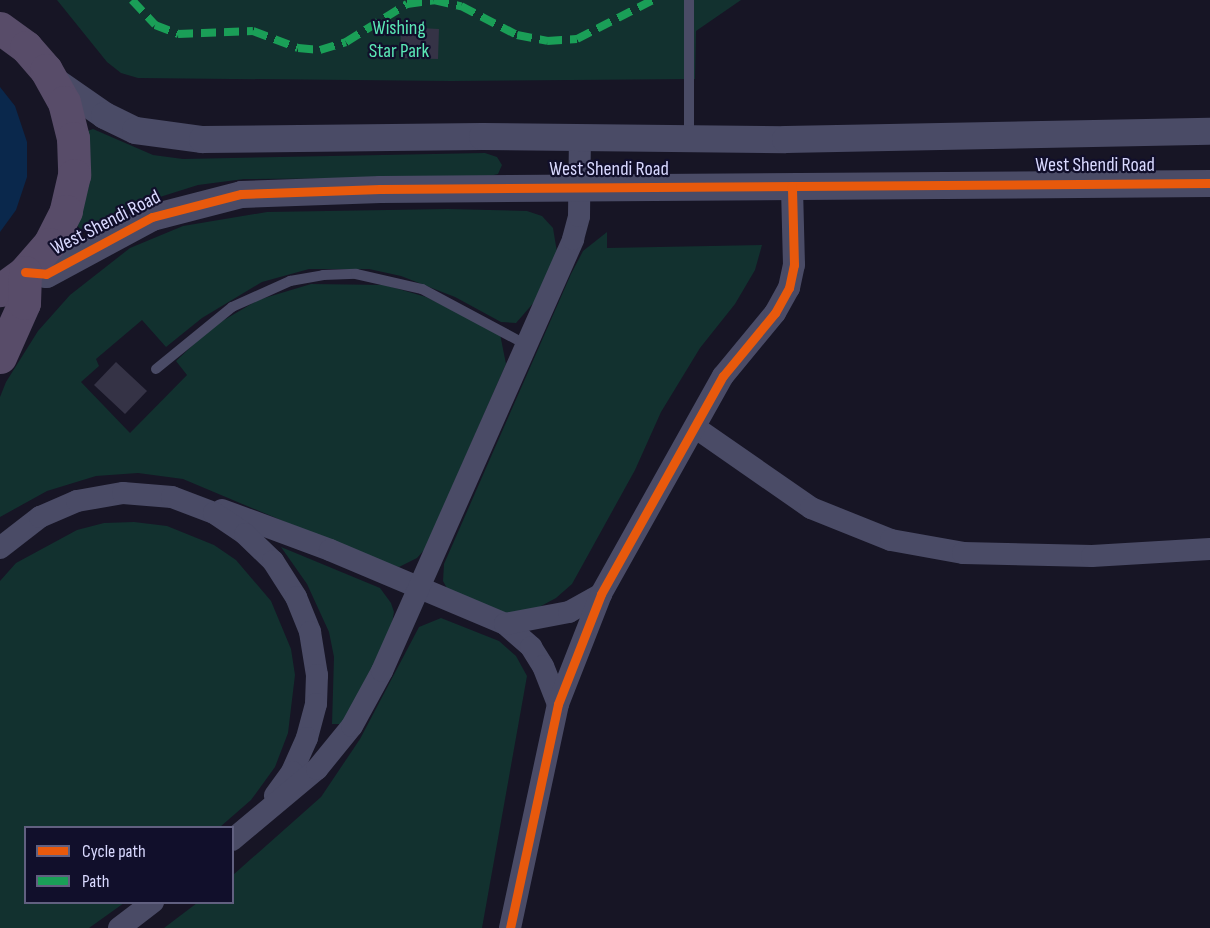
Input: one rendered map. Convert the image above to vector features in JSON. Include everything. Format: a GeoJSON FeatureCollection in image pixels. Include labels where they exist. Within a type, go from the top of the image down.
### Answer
{"type":"FeatureCollection","features":[{"type":"Feature","properties":{"kind":"highway"},"geometry":{"type":"LineString","coordinates":[[0,28],[26,47],[46,70],[66,111],[73,138],[74,175],[66,211],[50,244],[13,281],[24,303],[0,357]]}},
{"type":"Feature","properties":{"kind":"street","name":"West Shendi Road"},"geometry":{"type":"LineString","coordinates":[[46,70],[74,96],[104,115],[135,130],[166,136],[689,139],[1210,131]]}},
{"type":"Feature","properties":{"kind":"street"},"geometry":{"type":"LineString","coordinates":[[234,836],[299,786],[352,726],[382,671],[573,239],[579,188],[580,138]]}},
{"type":"Feature","properties":{"kind":"street","name":"West Shendi Road"},"geometry":{"type":"LineString","coordinates":[[13,281],[46,274],[152,217],[178,207],[241,194],[579,188],[1210,183]]}},
{"type":"Feature","properties":{"kind":"street"},"geometry":{"type":"LineString","coordinates":[[510,928],[558,704],[601,594],[696,428],[723,376],[775,313],[789,288],[794,265],[792,186]]}},
{"type":"Feature","properties":{"kind":"street"},"geometry":{"type":"LineString","coordinates":[[696,428],[811,508],[891,540],[963,553],[1092,556],[1210,549]]}},
{"type":"Feature","properties":{"kind":"street"},"geometry":{"type":"LineString","coordinates":[[0,548],[40,517],[77,501],[123,493],[172,497],[257,522],[505,624],[531,647],[543,666],[558,704]]}},
{"type":"Feature","properties":{"kind":"street"},"geometry":{"type":"LineString","coordinates":[[172,497],[214,513],[259,548],[296,597],[310,632],[316,704],[307,738],[292,772],[274,797],[234,836]]}},
{"type":"Feature","properties":{"kind":"street"},"geometry":{"type":"LineString","coordinates":[[505,624],[568,612],[601,594]]}},
{"type":"Feature","properties":{"kind":"street"},"geometry":{"type":"LineString","coordinates":[[119,928],[152,904]]}},
{"type":"Feature","properties":{"kind":"lane"},"geometry":{"type":"LineString","coordinates":[[689,0],[689,139]]}},
{"type":"Feature","properties":{"kind":"lane"},"geometry":{"type":"LineString","coordinates":[[156,369],[232,307],[290,281],[323,275],[364,276],[422,289],[527,345]]}},
{"type":"Feature","properties":{"kind":"green space","name":"Wishing Star Park"},"geometry":{"type":"Polygon","coordinates":[[[57,0],[741,0],[696,31],[695,79],[451,81],[138,78],[121,73],[107,62],[57,0]]]}},
{"type":"Feature","properties":{"kind":"green space"},"geometry":{"type":"Polygon","coordinates":[[[93,129],[153,155],[183,159],[485,153],[497,157],[502,165],[498,174],[485,177],[244,179],[198,185],[144,202],[82,231],[76,224],[88,189],[90,167],[85,132],[93,129]]]}},
{"type":"Feature","properties":{"kind":"green space"},"geometry":{"type":"Polygon","coordinates":[[[448,209],[527,211],[542,216],[553,228],[557,252],[536,300],[516,323],[501,322],[455,297],[401,276],[369,269],[309,269],[262,282],[202,318],[166,347],[142,320],[96,359],[99,366],[81,382],[130,433],[187,375],[176,361],[212,327],[258,300],[311,284],[385,285],[426,297],[500,334],[506,364],[425,549],[417,558],[399,567],[378,561],[183,479],[138,473],[96,476],[47,491],[0,517],[0,397],[6,382],[38,331],[70,295],[130,248],[183,226],[267,212],[448,209]]]}},
{"type":"Feature","properties":{"kind":"green space"},"geometry":{"type":"Polygon","coordinates":[[[607,232],[607,248],[762,245],[755,270],[735,304],[700,348],[661,412],[635,470],[572,584],[556,598],[528,613],[506,617],[449,592],[443,581],[444,564],[571,274],[583,251],[607,232]]]}},
{"type":"Feature","properties":{"kind":"green space"},"geometry":{"type":"Polygon","coordinates":[[[134,522],[167,526],[214,545],[236,560],[271,601],[291,649],[295,675],[288,733],[275,767],[251,800],[221,826],[24,826],[24,904],[123,904],[89,928],[0,928],[0,581],[16,563],[77,530],[104,523],[134,522]]]}},
{"type":"Feature","properties":{"kind":"green space"},"geometry":{"type":"Polygon","coordinates":[[[281,547],[380,588],[391,603],[394,612],[391,629],[343,724],[332,724],[334,657],[329,632],[307,584],[281,547]]]}},
{"type":"Feature","properties":{"kind":"green space"},"geometry":{"type":"Polygon","coordinates":[[[441,618],[499,641],[516,656],[527,676],[482,928],[164,928],[196,904],[234,904],[234,874],[321,797],[360,739],[419,627],[441,618]]]}},
{"type":"Feature","properties":{"kind":"water"},"geometry":{"type":"Polygon","coordinates":[[[0,87],[15,106],[27,142],[27,177],[16,210],[0,232],[0,87]]]}},
{"type":"Feature","properties":{"kind":"building"},"geometry":{"type":"Polygon","coordinates":[[[401,27],[439,29],[438,59],[400,58],[401,27]]]}},
{"type":"Feature","properties":{"kind":"building"},"geometry":{"type":"Polygon","coordinates":[[[116,362],[147,391],[125,414],[94,385],[116,362]]]}},
{"type":"Feature","properties":{"kind":"marked path"},"geometry":{"type":"LineString","coordinates":[[132,0],[155,25],[178,34],[253,31],[298,48],[320,50],[346,42],[407,4],[434,0],[461,6],[517,35],[547,41],[577,39],[653,0]]}},
{"type":"Feature","properties":{"kind":"cycle path"},"geometry":{"type":"LineString","coordinates":[[25,272],[46,274],[152,217],[241,194],[380,189],[1210,183]]}},
{"type":"Feature","properties":{"kind":"cycle path"},"geometry":{"type":"LineString","coordinates":[[510,928],[558,704],[601,594],[723,376],[775,313],[789,288],[794,265],[792,186]]}}]}
